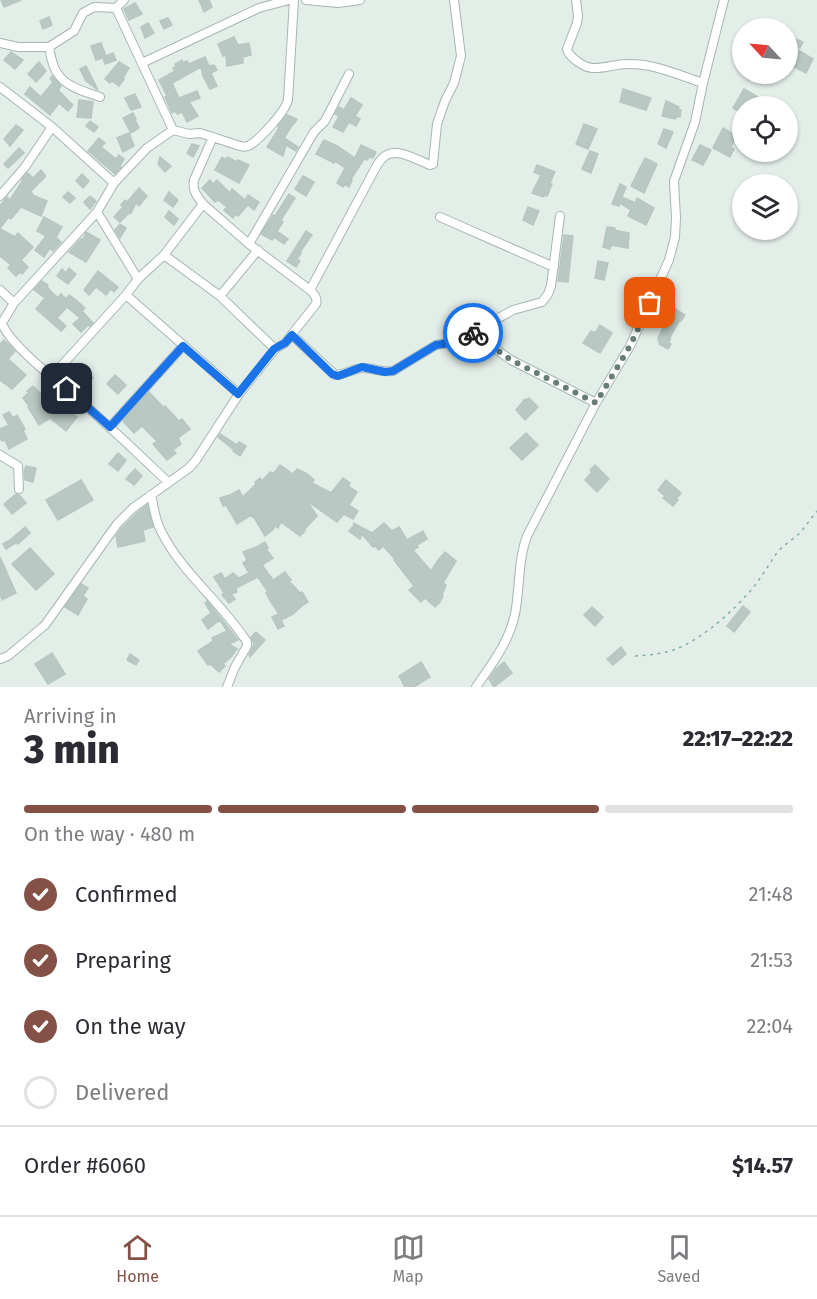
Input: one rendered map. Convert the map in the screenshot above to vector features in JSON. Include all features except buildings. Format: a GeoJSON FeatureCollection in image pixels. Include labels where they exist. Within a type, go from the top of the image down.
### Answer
{"type":"FeatureCollection","features":[{"type":"Feature","properties":{"kind":"street"},"geometry":{"type":"LineString","coordinates":[[0,43],[18,47],[49,47],[74,31],[83,13],[94,7],[116,8],[124,0]]}},
{"type":"Feature","properties":{"kind":"street"},"geometry":{"type":"LineString","coordinates":[[116,8],[173,129],[189,134],[200,133],[240,146],[247,146],[284,110],[288,100],[292,0],[259,8],[142,63]]}},
{"type":"Feature","properties":{"kind":"street"},"geometry":{"type":"LineString","coordinates":[[306,0],[338,3],[360,0]]}},
{"type":"Feature","properties":{"kind":"street"},"geometry":{"type":"LineString","coordinates":[[309,290],[382,158],[396,152],[430,165],[433,164],[437,124],[454,83],[461,56],[454,0]]}},
{"type":"Feature","properties":{"kind":"street"},"geometry":{"type":"LineString","coordinates":[[576,0],[577,23],[567,49],[568,53],[584,66],[604,67],[619,63],[653,66],[703,83]]}},
{"type":"Feature","properties":{"kind":"street"},"geometry":{"type":"LineString","coordinates":[[476,687],[503,648],[509,634],[515,615],[523,548],[527,536],[596,403],[630,346],[669,260],[675,237],[674,181],[695,122],[724,0]]}},
{"type":"Feature","properties":{"kind":"street"},"geometry":{"type":"LineString","coordinates":[[49,47],[59,77],[82,91],[100,97]]}},
{"type":"Feature","properties":{"kind":"street"},"geometry":{"type":"LineString","coordinates":[[249,244],[314,132],[326,121],[349,74]]}},
{"type":"Feature","properties":{"kind":"street"},"geometry":{"type":"LineString","coordinates":[[0,87],[52,127],[114,183]]}},
{"type":"Feature","properties":{"kind":"street"},"geometry":{"type":"LineString","coordinates":[[0,196],[25,167],[52,127]]}},
{"type":"Feature","properties":{"kind":"street"},"geometry":{"type":"LineString","coordinates":[[168,482],[110,427],[4,336],[2,323],[14,303],[97,212],[114,183],[147,148],[173,129]]}},
{"type":"Feature","properties":{"kind":"street"},"geometry":{"type":"LineString","coordinates":[[0,659],[8,656],[45,625],[117,525],[133,508],[189,468],[238,394],[274,349],[285,343],[316,304],[316,297],[309,290],[249,244],[203,204],[194,191],[194,180],[213,137]]}},
{"type":"Feature","properties":{"kind":"street"},"geometry":{"type":"LineString","coordinates":[[52,376],[138,279],[164,255],[203,204]]}},
{"type":"Feature","properties":{"kind":"street"},"geometry":{"type":"LineString","coordinates":[[97,212],[138,279]]}},
{"type":"Feature","properties":{"kind":"street"},"geometry":{"type":"LineString","coordinates":[[292,335],[332,374],[338,376],[362,367],[385,372],[393,371],[436,345],[456,342],[513,310],[542,302],[548,294],[554,267],[560,216]]}},
{"type":"Feature","properties":{"kind":"street"},"geometry":{"type":"LineString","coordinates":[[440,217],[554,267]]}},
{"type":"Feature","properties":{"kind":"street"},"geometry":{"type":"LineString","coordinates":[[220,296],[258,250]]}},
{"type":"Feature","properties":{"kind":"street"},"geometry":{"type":"LineString","coordinates":[[164,255],[220,296],[274,349]]}},
{"type":"Feature","properties":{"kind":"street"},"geometry":{"type":"LineString","coordinates":[[0,290],[14,303]]}},
{"type":"Feature","properties":{"kind":"street"},"geometry":{"type":"LineString","coordinates":[[126,295],[238,394]]}},
{"type":"Feature","properties":{"kind":"street"},"geometry":{"type":"LineString","coordinates":[[473,333],[511,360],[596,403]]}},
{"type":"Feature","properties":{"kind":"street"},"geometry":{"type":"LineString","coordinates":[[110,427],[183,346]]}},
{"type":"Feature","properties":{"kind":"street"},"geometry":{"type":"LineString","coordinates":[[0,455],[18,466],[19,489]]}},
{"type":"Feature","properties":{"kind":"street"},"geometry":{"type":"LineString","coordinates":[[152,495],[156,521],[168,544],[227,614],[247,642],[227,687]]}},
{"type":"Feature","properties":{"kind":"path"},"geometry":{"type":"LineString","coordinates":[[635,656],[654,655],[675,649],[705,632],[753,588],[777,553],[799,534],[817,511]]}},
{"type":"Feature","properties":{"kind":"way so far"},"geometry":{"type":"LineString","coordinates":[[473,333],[511,360],[596,403],[630,346],[650,303]]}},
{"type":"Feature","properties":{"kind":"route"},"geometry":{"type":"LineString","coordinates":[[67,389],[110,427],[183,346],[238,394],[274,349],[285,343],[292,335],[332,374],[338,376],[362,367],[385,372],[393,371],[436,345],[456,342],[473,333]]}}]}
